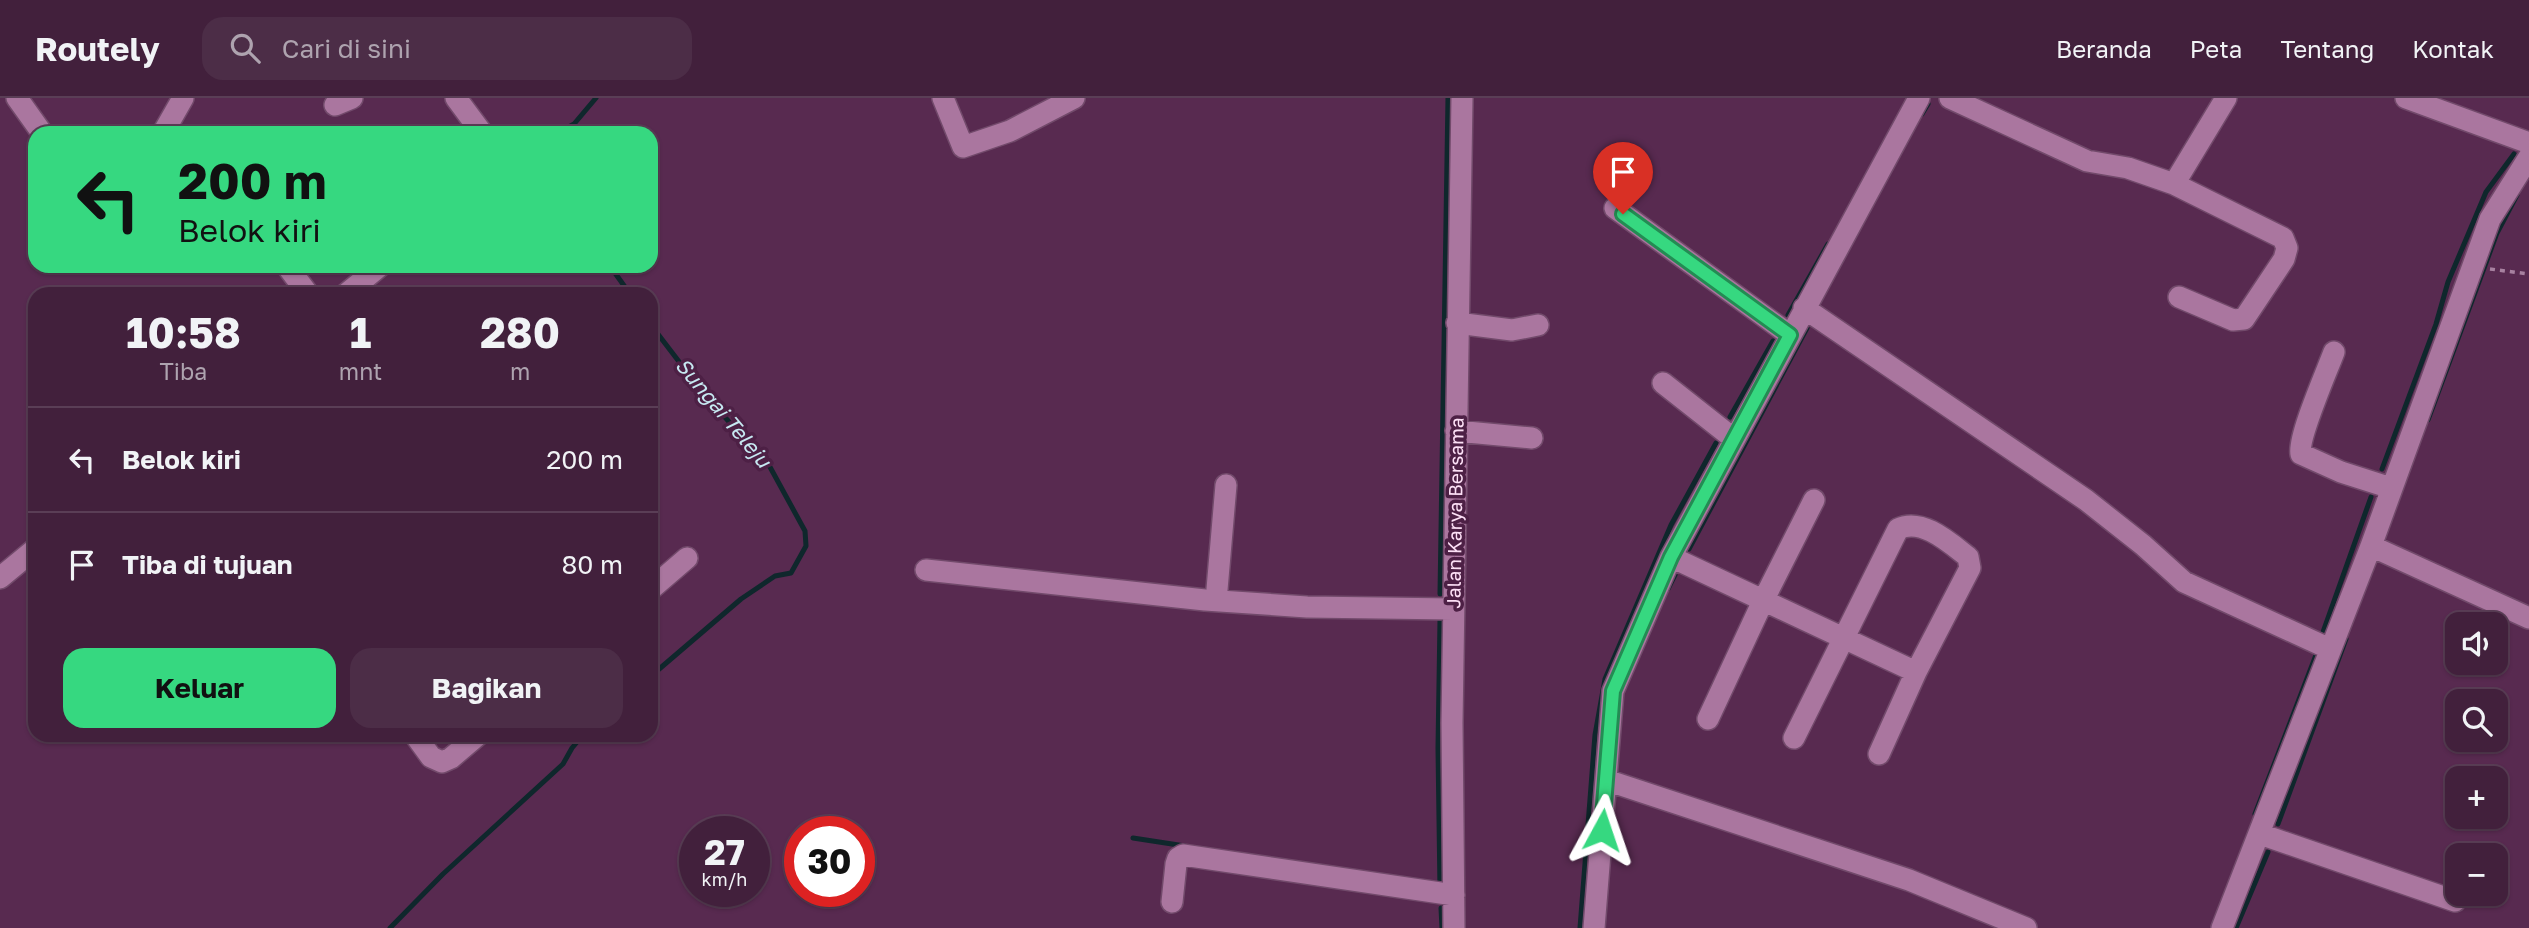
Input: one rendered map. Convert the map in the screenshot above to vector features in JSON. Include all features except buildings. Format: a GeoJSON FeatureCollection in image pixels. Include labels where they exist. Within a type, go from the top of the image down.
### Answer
{"type":"FeatureCollection","features":[{"type":"Feature","properties":{"kind":"street"},"geometry":{"type":"LineString","coordinates":[[17,98],[37,126]]}},
{"type":"Feature","properties":{"kind":"street"},"geometry":{"type":"LineString","coordinates":[[456,98],[477,126]]}},
{"type":"Feature","properties":{"kind":"street"},"geometry":{"type":"LineString","coordinates":[[943,98],[963,147],[1010,131],[1074,98]]}},
{"type":"Feature","properties":{"kind":"street","name":"Jalan Karya Bersama"},"geometry":{"type":"LineString","coordinates":[[1454,928],[1453,609],[1462,98]]}},
{"type":"Feature","properties":{"kind":"street"},"geometry":{"type":"LineString","coordinates":[[1594,928],[1613,691],[1671,557],[1919,98]]}},
{"type":"Feature","properties":{"kind":"street"},"geometry":{"type":"LineString","coordinates":[[1950,98],[2087,161],[2128,168],[2174,184],[2283,238],[2287,248],[2284,259],[2244,319],[2233,320],[2179,297]]}},
{"type":"Feature","properties":{"kind":"street"},"geometry":{"type":"LineString","coordinates":[[2174,184],[2226,98]]}},
{"type":"Feature","properties":{"kind":"street"},"geometry":{"type":"LineString","coordinates":[[2408,98],[2529,143]]}},
{"type":"Feature","properties":{"kind":"street"},"geometry":{"type":"LineString","coordinates":[[2222,928],[2371,546],[2490,219],[2529,157]]}},
{"type":"Feature","properties":{"kind":"street"},"geometry":{"type":"LineString","coordinates":[[1615,208],[1790,335]]}},
{"type":"Feature","properties":{"kind":"street"},"geometry":{"type":"LineString","coordinates":[[352,287],[364,273]]}},
{"type":"Feature","properties":{"kind":"street"},"geometry":{"type":"LineString","coordinates":[[1804,308],[2086,500],[2184,582],[2330,649]]}},
{"type":"Feature","properties":{"kind":"street"},"geometry":{"type":"LineString","coordinates":[[1457,323],[1512,330],[1538,325]]}},
{"type":"Feature","properties":{"kind":"street"},"geometry":{"type":"LineString","coordinates":[[2334,352],[2299,450],[2301,454],[2341,472],[2391,488]]}},
{"type":"Feature","properties":{"kind":"street"},"geometry":{"type":"LineString","coordinates":[[1663,383],[1734,439]]}},
{"type":"Feature","properties":{"kind":"street"},"geometry":{"type":"LineString","coordinates":[[1456,431],[1532,438]]}},
{"type":"Feature","properties":{"kind":"street"},"geometry":{"type":"LineString","coordinates":[[1216,601],[1226,485]]}},
{"type":"Feature","properties":{"kind":"street"},"geometry":{"type":"LineString","coordinates":[[1708,719],[1814,500]]}},
{"type":"Feature","properties":{"kind":"street"},"geometry":{"type":"LineString","coordinates":[[1794,738],[1898,529],[1907,524],[1920,526],[1968,557],[1970,568],[1916,672],[1879,754]]}},
{"type":"Feature","properties":{"kind":"street"},"geometry":{"type":"LineString","coordinates":[[2371,546],[2529,618]]}},
{"type":"Feature","properties":{"kind":"street"},"geometry":{"type":"LineString","coordinates":[[0,578],[28,555]]}},
{"type":"Feature","properties":{"kind":"street"},"geometry":{"type":"LineString","coordinates":[[1671,557],[1916,672]]}},
{"type":"Feature","properties":{"kind":"street"},"geometry":{"type":"LineString","coordinates":[[658,583],[687,558]]}},
{"type":"Feature","properties":{"kind":"street"},"geometry":{"type":"LineString","coordinates":[[926,570],[1216,601],[1307,607],[1453,609]]}},
{"type":"Feature","properties":{"kind":"street"},"geometry":{"type":"LineString","coordinates":[[420,742],[431,757],[442,762],[470,742]]}},
{"type":"Feature","properties":{"kind":"street"},"geometry":{"type":"LineString","coordinates":[[1606,780],[1909,880],[2026,928]]}},
{"type":"Feature","properties":{"kind":"street"},"geometry":{"type":"LineString","coordinates":[[2260,834],[2445,898]]}},
{"type":"Feature","properties":{"kind":"street"},"geometry":{"type":"LineString","coordinates":[[1172,902],[1176,864],[1179,856],[1183,855],[1454,895]]}},
{"type":"Feature","properties":{"kind":"path"},"geometry":{"type":"LineString","coordinates":[[2485,268],[2529,274]]}},
{"type":"Feature","properties":{"kind":"waterway","name":"Sungai Teleju"},"geometry":{"type":"LineString","coordinates":[[570,126],[596,98]]}},
{"type":"Feature","properties":{"kind":"waterway"},"geometry":{"type":"LineString","coordinates":[[1440,594],[1448,98]]}},
{"type":"Feature","properties":{"kind":"waterway"},"geometry":{"type":"LineString","coordinates":[[1922,114],[1928,104]]}},
{"type":"Feature","properties":{"kind":"waterway"},"geometry":{"type":"LineString","coordinates":[[2382,469],[2436,324],[2448,282],[2486,192],[2514,154]]}},
{"type":"Feature","properties":{"kind":"waterway"},"geometry":{"type":"LineString","coordinates":[[2428,420],[2497,233],[2517,195]]}},
{"type":"Feature","properties":{"kind":"waterway"},"geometry":{"type":"LineString","coordinates":[[1788,315],[1828,244]]}},
{"type":"Feature","properties":{"kind":"waterway","name":"Sungai Teleju"},"geometry":{"type":"LineString","coordinates":[[615,273],[625,287]]}},
{"type":"Feature","properties":{"kind":"waterway"},"geometry":{"type":"LineString","coordinates":[[1689,549],[1807,328]]}},
{"type":"Feature","properties":{"kind":"waterway","name":"Sungai Teleju"},"geometry":{"type":"LineString","coordinates":[[658,334],[703,393],[770,467],[805,531],[806,546],[791,573],[775,576],[741,599],[658,670]]}},
{"type":"Feature","properties":{"kind":"waterway"},"geometry":{"type":"LineString","coordinates":[[1730,417],[1773,341]]}},
{"type":"Feature","properties":{"kind":"waterway"},"geometry":{"type":"LineString","coordinates":[[1580,928],[1595,735],[1605,679],[1671,525],[1716,443]]}},
{"type":"Feature","properties":{"kind":"waterway"},"geometry":{"type":"LineString","coordinates":[[2323,632],[2371,497]]}},
{"type":"Feature","properties":{"kind":"waterway"},"geometry":{"type":"LineString","coordinates":[[1668,589],[1675,575]]}},
{"type":"Feature","properties":{"kind":"waterway"},"geometry":{"type":"LineString","coordinates":[[1440,620],[1440,889]]}},
{"type":"Feature","properties":{"kind":"waterway"},"geometry":{"type":"LineString","coordinates":[[2278,824],[2346,639]]}},
{"type":"Feature","properties":{"kind":"waterway"},"geometry":{"type":"LineString","coordinates":[[2255,814],[2316,655]]}},
{"type":"Feature","properties":{"kind":"waterway","name":"Sungai Teleju"},"geometry":{"type":"LineString","coordinates":[[390,928],[443,874],[563,764],[577,742]]}},
{"type":"Feature","properties":{"kind":"waterway"},"geometry":{"type":"LineString","coordinates":[[1133,838],[1185,846]]}},
{"type":"Feature","properties":{"kind":"waterway"},"geometry":{"type":"LineString","coordinates":[[2236,928],[2268,852]]}},
{"type":"Feature","properties":{"kind":"waterway"},"geometry":{"type":"LineString","coordinates":[[1441,908],[1442,928]]}},
{"type":"Feature","properties":{"kind":"route"},"geometry":{"type":"LineString","coordinates":[[1602,830],[1613,691],[1671,557],[1790,335],[1623,214]]}}]}
